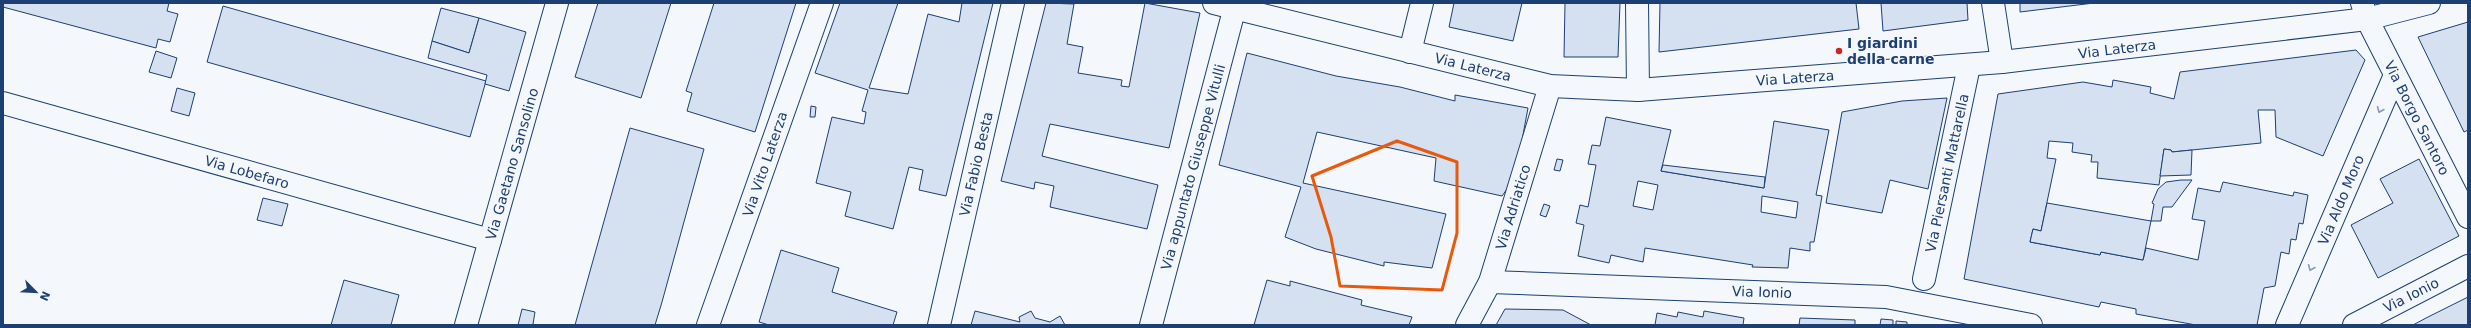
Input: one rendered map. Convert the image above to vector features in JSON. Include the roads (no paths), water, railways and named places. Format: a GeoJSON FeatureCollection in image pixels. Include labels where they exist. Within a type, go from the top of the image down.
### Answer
{"type":"FeatureCollection","features":[{"type":"Feature","properties":{"kind":"street","name":"Via Gaetano Sansolino"},"geometry":{"type":"LineString","coordinates":[[466,325],[557,3]]}},
{"type":"Feature","properties":{"kind":"street","name":"Via Vito Laterza"},"geometry":{"type":"LineString","coordinates":[[708,325],[822,3]]}},
{"type":"Feature","properties":{"kind":"street","name":"Via Fabio Besta"},"geometry":{"type":"LineString","coordinates":[[939,325],[1013,3]]}},
{"type":"Feature","properties":{"kind":"street","name":"Via Laterza"},"geometry":{"type":"LineString","coordinates":[[1214,3],[1235,6],[1410,52],[1550,86],[1638,90],[1969,66],[2429,3]]}},
{"type":"Feature","properties":{"kind":"street"},"geometry":{"type":"LineString","coordinates":[[1410,52],[1422,3]]}},
{"type":"Feature","properties":{"kind":"street"},"geometry":{"type":"LineString","coordinates":[[1637,3],[1638,90]]}},
{"type":"Feature","properties":{"kind":"street"},"geometry":{"type":"LineString","coordinates":[[1993,3],[2002,62]]}},
{"type":"Feature","properties":{"kind":"street","name":"Via appuntato Giuseppe Vitulli"},"geometry":{"type":"LineString","coordinates":[[1151,325],[1235,6]]}},
{"type":"Feature","properties":{"kind":"street","name":"Via Borgo Santoro"},"geometry":{"type":"LineString","coordinates":[[2365,11],[2395,74],[2468,217]]}},
{"type":"Feature","properties":{"kind":"street","name":"Via Piersanti Mattarella"},"geometry":{"type":"LineString","coordinates":[[1924,279],[1969,66]]}},
{"type":"Feature","properties":{"kind":"street","name":"Via Aldo Moro"},"geometry":{"type":"LineString","coordinates":[[2287,325],[2395,74]]}},
{"type":"Feature","properties":{"kind":"street","name":"Via Adriatico"},"geometry":{"type":"LineString","coordinates":[[1467,325],[1490,282],[1550,86]]}},
{"type":"Feature","properties":{"kind":"street","name":"Via Lobefaro"},"geometry":{"type":"LineString","coordinates":[[3,103],[490,240]]}},
{"type":"Feature","properties":{"kind":"street","name":"Via Ionio"},"geometry":{"type":"LineString","coordinates":[[2354,325],[2468,266]]}},
{"type":"Feature","properties":{"kind":"street","name":"Via Ionio"},"geometry":{"type":"LineString","coordinates":[[1490,282],[1886,297],[2031,325]]}},
{"type":"Feature","properties":{"kind":"place","name":"I giardini della carne"},"geometry":{"type":"Point","coordinates":[1839,51]}}]}
